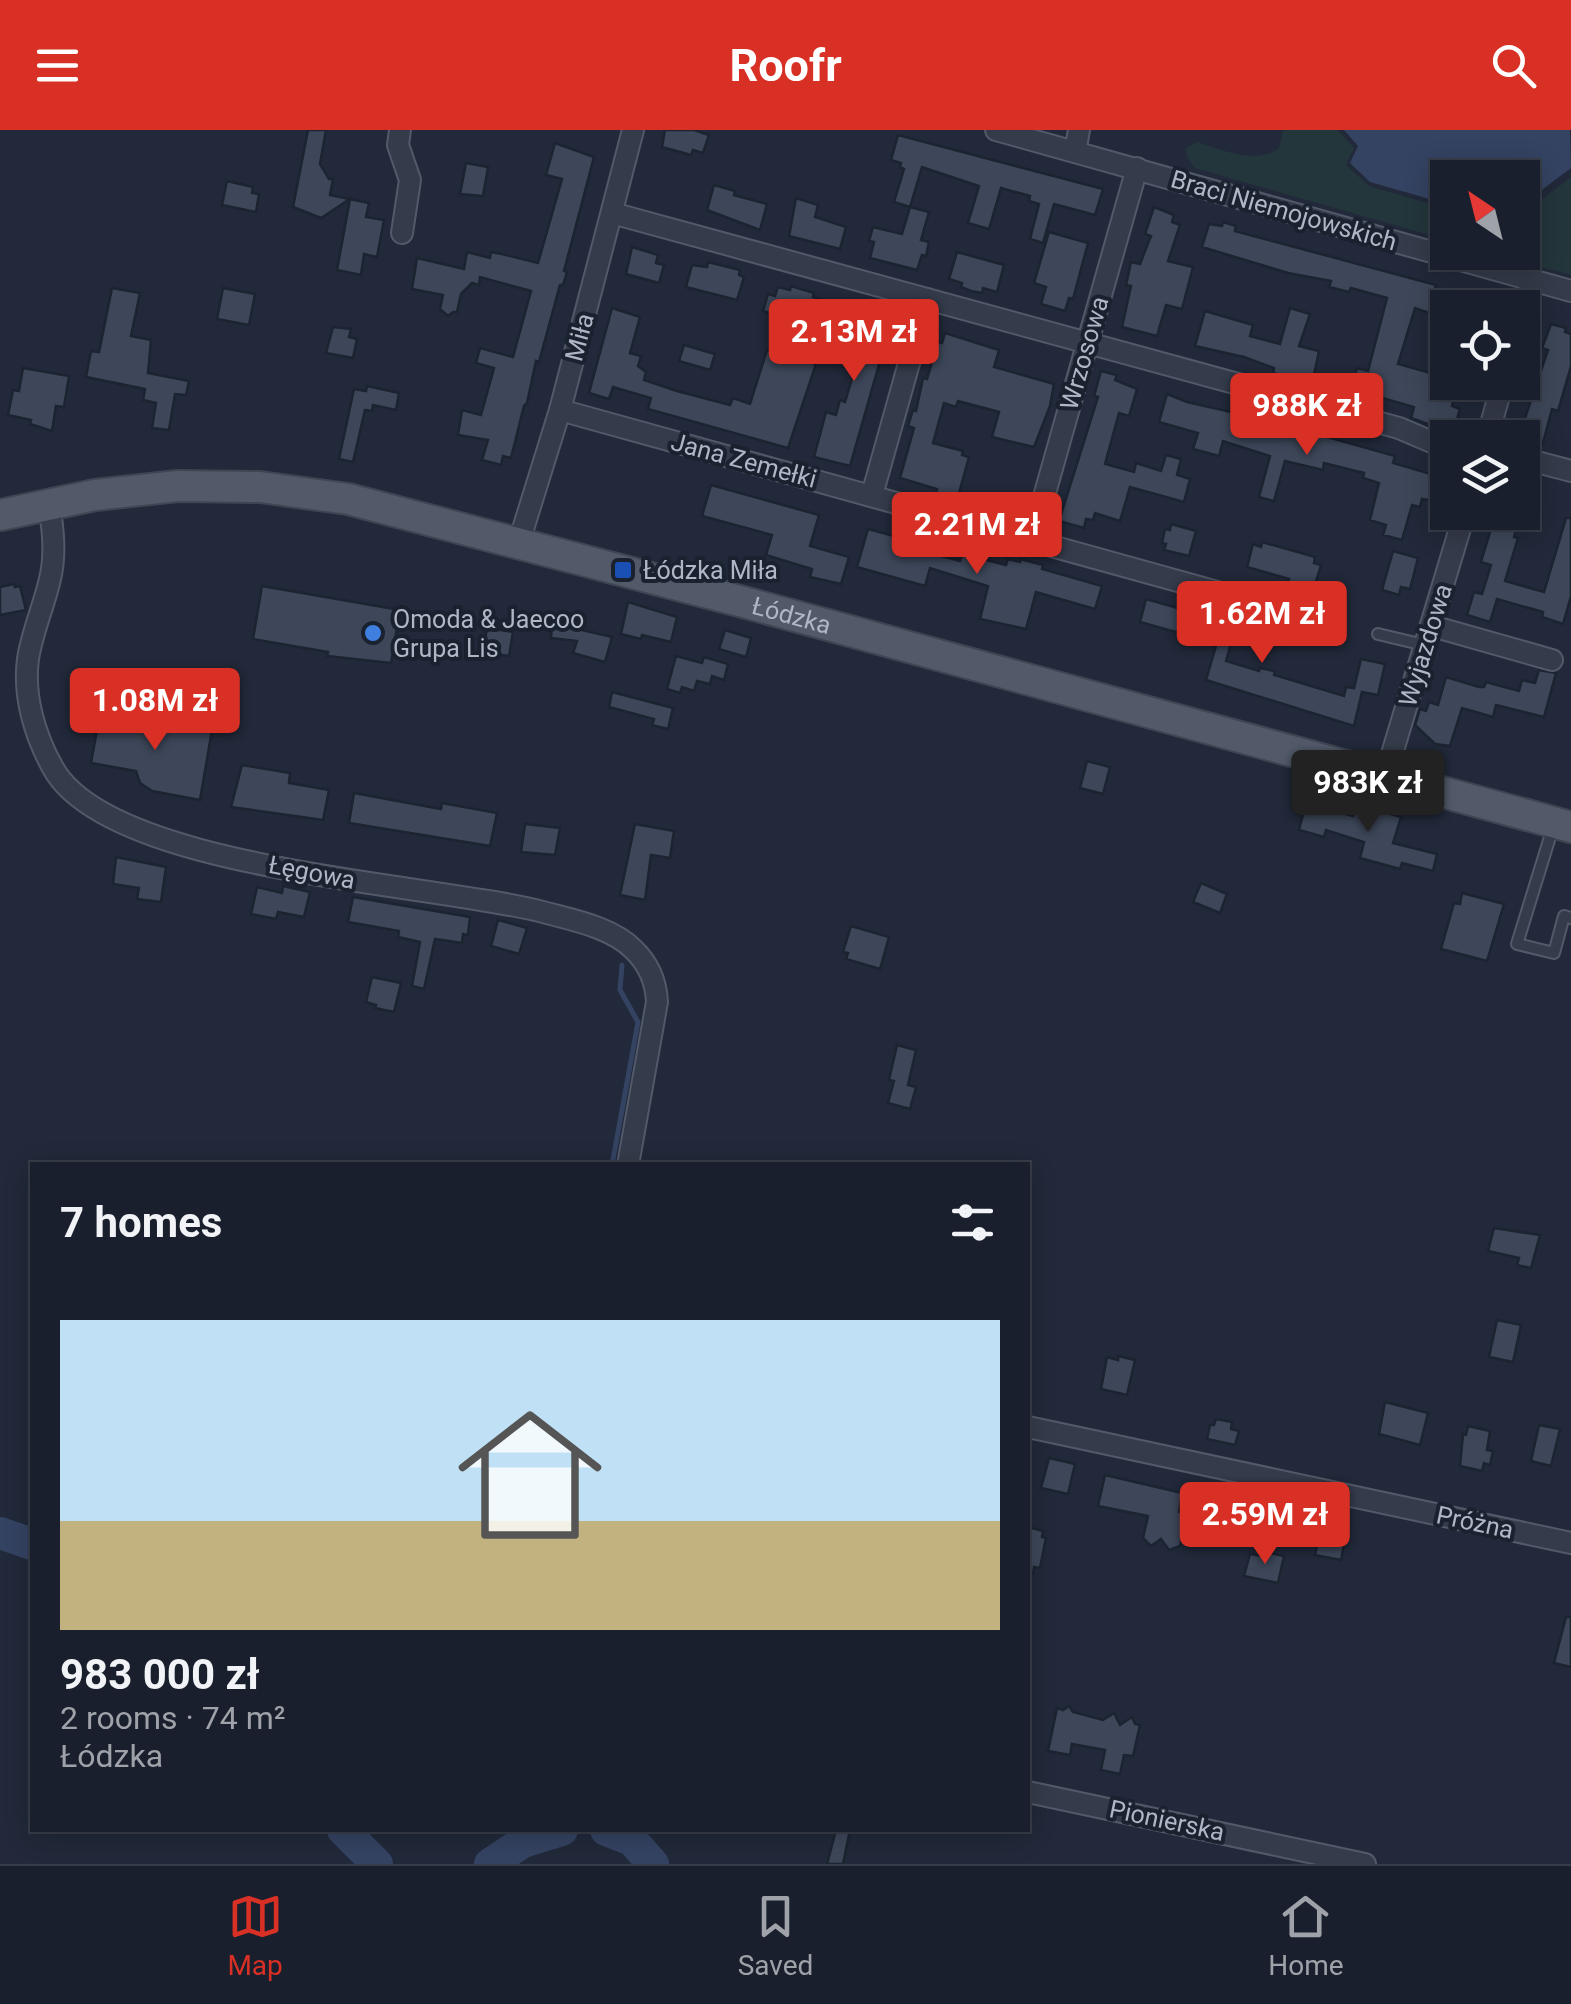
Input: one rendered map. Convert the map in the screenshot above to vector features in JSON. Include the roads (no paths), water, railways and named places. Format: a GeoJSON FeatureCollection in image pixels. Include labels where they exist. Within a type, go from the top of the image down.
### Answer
{"type":"FeatureCollection","features":[{"type":"Feature","properties":{"kind":"main road","name":"Łódzka"},"geometry":{"type":"LineString","coordinates":[[0,515],[178,486],[260,487],[348,499],[1563,825]]}},
{"type":"Feature","properties":{"kind":"street"},"geometry":{"type":"LineString","coordinates":[[400,130],[398,145],[410,180],[402,233]]}},
{"type":"Feature","properties":{"kind":"street","name":"Miła"},"geometry":{"type":"LineString","coordinates":[[519,542],[560,410],[633,130]]}},
{"type":"Feature","properties":{"kind":"street","name":"Braci Niemojowskich"},"geometry":{"type":"LineString","coordinates":[[996,130],[1571,291]]}},
{"type":"Feature","properties":{"kind":"street"},"geometry":{"type":"LineString","coordinates":[[1076,152],[1080,130]]}},
{"type":"Feature","properties":{"kind":"street","name":"Wrzosowa"},"geometry":{"type":"LineString","coordinates":[[1032,539],[1137,168]]}},
{"type":"Feature","properties":{"kind":"street"},"geometry":{"type":"LineString","coordinates":[[612,212],[1399,428],[1430,441]]}},
{"type":"Feature","properties":{"kind":"street"},"geometry":{"type":"LineString","coordinates":[[1529,290],[1532,280]]}},
{"type":"Feature","properties":{"kind":"street"},"geometry":{"type":"LineString","coordinates":[[872,495],[927,298]]}},
{"type":"Feature","properties":{"kind":"street","name":"Jana Zemełki"},"geometry":{"type":"LineString","coordinates":[[560,410],[1333,624]]}},
{"type":"Feature","properties":{"kind":"street"},"geometry":{"type":"LineString","coordinates":[[1540,463],[1571,471]]}},
{"type":"Feature","properties":{"kind":"street","name":"Łęgowa"},"geometry":{"type":"LineString","coordinates":[[49,504],[53,561],[32,641],[28,688],[45,753],[72,795],[114,820],[181,844],[301,872],[496,900],[611,934],[632,947],[653,976],[657,1002],[629,1162]]}},
{"type":"Feature","properties":{"kind":"street","name":"Wyjazdowa"},"geometry":{"type":"LineString","coordinates":[[1385,777],[1460,530]]}},
{"type":"Feature","properties":{"kind":"street"},"geometry":{"type":"LineString","coordinates":[[1428,636],[1552,660]]}},
{"type":"Feature","properties":{"kind":"street","name":"Próżna"},"geometry":{"type":"LineString","coordinates":[[1030,1427],[1571,1543]]}},
{"type":"Feature","properties":{"kind":"street","name":"Pionierska"},"geometry":{"type":"LineString","coordinates":[[1030,1792],[1365,1864]]}},
{"type":"Feature","properties":{"kind":"lane"},"geometry":{"type":"LineString","coordinates":[[1378,634],[1428,636]]}},
{"type":"Feature","properties":{"kind":"lane"},"geometry":{"type":"LineString","coordinates":[[1563,825],[1517,944],[1554,953],[1564,916],[1571,918]]}},
{"type":"Feature","properties":{"kind":"water"},"geometry":{"type":"Polygon","coordinates":[[[1344,130],[1570,130],[1571,168],[1540,191],[1540,160],[1430,160],[1430,199],[1370,182],[1350,163],[1358,146],[1344,130]]]}},
{"type":"Feature","properties":{"kind":"waterway"},"geometry":{"type":"LineString","coordinates":[[613,1162],[638,1022],[620,990],[622,965]]}},
{"type":"Feature","properties":{"kind":"waterway"},"geometry":{"type":"LineString","coordinates":[[0,1533],[30,1543]]}},
{"type":"Feature","properties":{"kind":"waterway"},"geometry":{"type":"LineString","coordinates":[[345,1832],[377,1864]]}},
{"type":"Feature","properties":{"kind":"waterway"},"geometry":{"type":"LineString","coordinates":[[490,1864],[523,1842],[556,1832]]}},
{"type":"Feature","properties":{"kind":"waterway"},"geometry":{"type":"LineString","coordinates":[[611,1832],[632,1840],[653,1864]]}},
{"type":"Feature","properties":{"kind":"place","name":"Łódzka Miła"},"geometry":{"type":"Point","coordinates":[623,570]}},
{"type":"Feature","properties":{"kind":"place","name":"Omoda & Jaecoo Grupa Lis"},"geometry":{"type":"Point","coordinates":[373,633]}}]}
